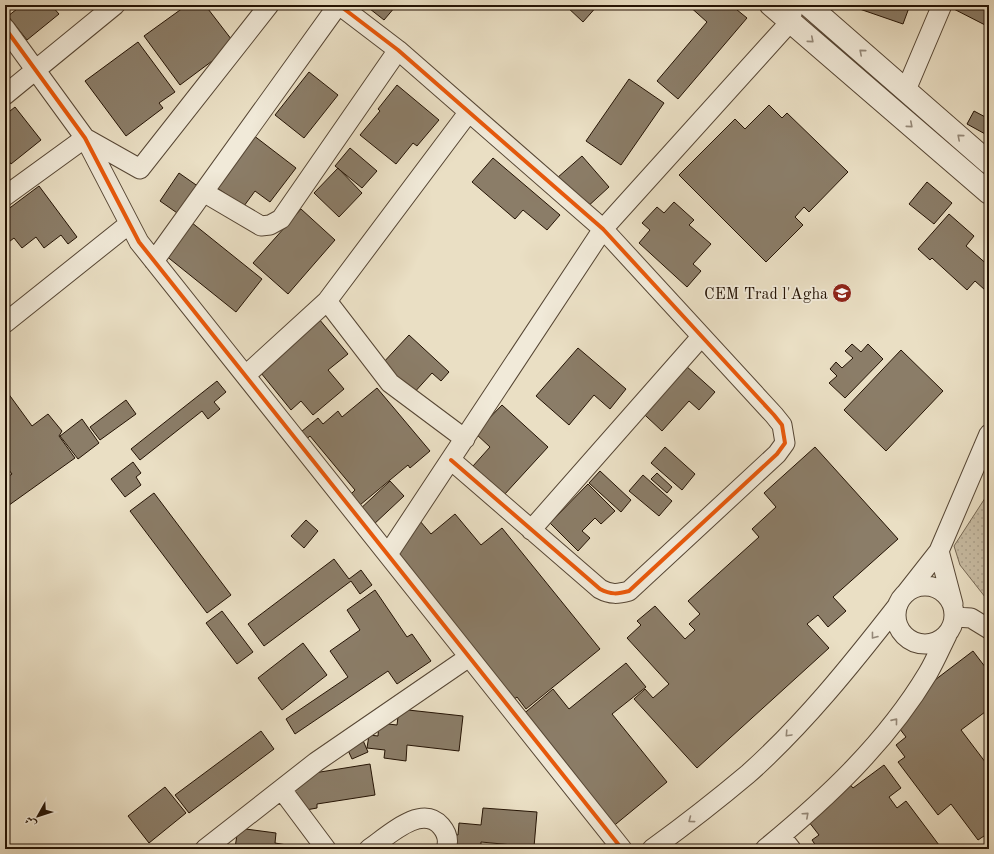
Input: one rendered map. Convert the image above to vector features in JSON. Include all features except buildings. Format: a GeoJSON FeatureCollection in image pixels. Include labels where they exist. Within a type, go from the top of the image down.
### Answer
{"type":"FeatureCollection","features":[{"type":"Feature","properties":{"kind":"street"},"geometry":{"type":"LineString","coordinates":[[5,95],[115,5]]}},
{"type":"Feature","properties":{"kind":"street"},"geometry":{"type":"LineString","coordinates":[[85,138],[140,169],[269,5]]}},
{"type":"Feature","properties":{"kind":"street"},"geometry":{"type":"LineString","coordinates":[[154,261],[339,5],[398,50],[468,113],[603,229],[782,425],[785,444],[777,454],[629,591],[609,594],[600,589],[451,460]]}},
{"type":"Feature","properties":{"kind":"street"},"geometry":{"type":"LineString","coordinates":[[771,5],[792,13],[989,193]]}},
{"type":"Feature","properties":{"kind":"street"},"geometry":{"type":"LineString","coordinates":[[808,5],[989,163]]}},
{"type":"Feature","properties":{"kind":"street"},"geometry":{"type":"LineString","coordinates":[[906,90],[942,5]]}},
{"type":"Feature","properties":{"kind":"street"},"geometry":{"type":"LineString","coordinates":[[388,554],[603,229],[792,13]]}},
{"type":"Feature","properties":{"kind":"street"},"geometry":{"type":"LineString","coordinates":[[5,28],[85,138],[139,242],[622,849]]}},
{"type":"Feature","properties":{"kind":"street"},"geometry":{"type":"LineString","coordinates":[[204,193],[261,226],[270,225],[281,219],[398,50]]}},
{"type":"Feature","properties":{"kind":"street"},"geometry":{"type":"LineString","coordinates":[[246,375],[327,301],[468,113]]}},
{"type":"Feature","properties":{"kind":"street"},"geometry":{"type":"LineString","coordinates":[[5,196],[85,138]]}},
{"type":"Feature","properties":{"kind":"street"},"geometry":{"type":"LineString","coordinates":[[5,323],[129,224]]}},
{"type":"Feature","properties":{"kind":"street"},"geometry":{"type":"LineString","coordinates":[[327,301],[390,383],[465,439]]}},
{"type":"Feature","properties":{"kind":"street"},"geometry":{"type":"LineString","coordinates":[[531,530],[701,337]]}},
{"type":"Feature","properties":{"kind":"street"},"geometry":{"type":"LineString","coordinates":[[652,849],[696,817],[748,773],[785,738],[830,688],[902,599],[939,550],[984,459],[989,434]]}},
{"type":"Feature","properties":{"kind":"street"},"geometry":{"type":"LineString","coordinates":[[765,849],[786,843],[872,749],[905,708],[929,672],[952,627],[954,612],[939,550]]}},
{"type":"Feature","properties":{"kind":"street"},"geometry":{"type":"LineString","coordinates":[[947,635],[939,641],[930,644],[920,644],[910,640],[902,634],[896,615],[902,599],[924,586],[934,587],[949,598],[954,612]]}},
{"type":"Feature","properties":{"kind":"street"},"geometry":{"type":"LineString","coordinates":[[954,612],[971,618],[989,629]]}},
{"type":"Feature","properties":{"kind":"street"},"geometry":{"type":"LineString","coordinates":[[205,849],[316,762],[469,657]]}},
{"type":"Feature","properties":{"kind":"street"},"geometry":{"type":"LineString","coordinates":[[282,790],[326,849]]}},
{"type":"Feature","properties":{"kind":"street"},"geometry":{"type":"LineString","coordinates":[[369,849],[414,818],[428,817],[440,825],[447,835],[446,849]]}},
{"type":"Feature","properties":{"kind":"shaded area"},"geometry":{"type":"Polygon","coordinates":[[[989,492],[989,602],[960,565],[954,546],[989,492]]]}},
{"type":"Feature","properties":{"kind":"cycle path"},"geometry":{"type":"LineString","coordinates":[[339,5],[398,50],[603,229],[774,415],[782,425],[785,443],[777,454],[629,591],[618,593],[611,593],[600,589],[451,460]]}},
{"type":"Feature","properties":{"kind":"cycle path"},"geometry":{"type":"LineString","coordinates":[[5,28],[85,138],[139,242],[622,849]]}},
{"type":"Feature","properties":{"kind":"place","name":"CEM Trad l'Agha"},"geometry":{"type":"Point","coordinates":[842,293]}}]}
